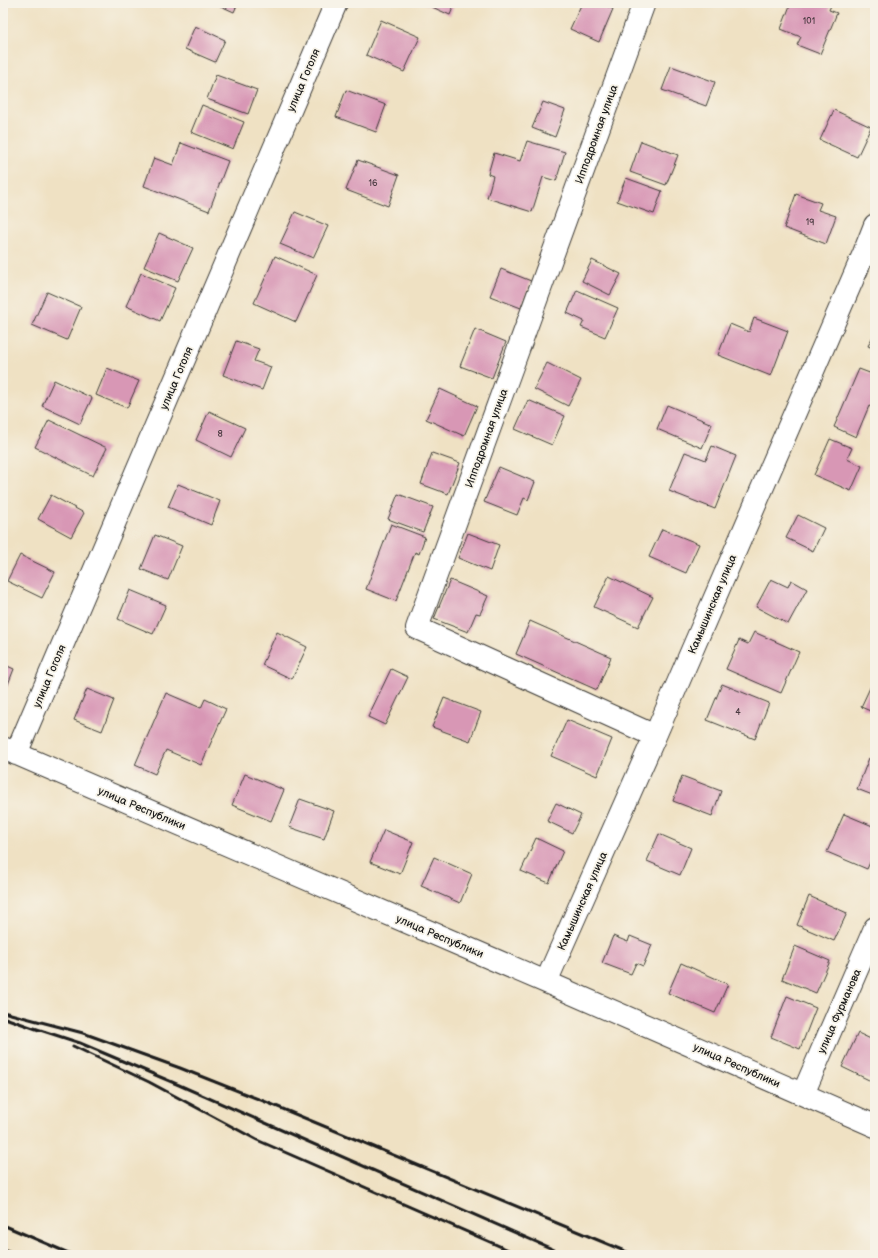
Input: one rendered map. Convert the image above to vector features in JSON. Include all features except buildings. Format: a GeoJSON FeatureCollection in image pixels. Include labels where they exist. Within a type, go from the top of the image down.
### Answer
{"type":"FeatureCollection","features":[{"type":"Feature","properties":{"kind":"street","name":"улица Гоголя"},"geometry":{"type":"LineString","coordinates":[[10,751],[336,3]]}},
{"type":"Feature","properties":{"kind":"street","name":"Ипподромная улица"},"geometry":{"type":"LineString","coordinates":[[644,3],[417,628],[655,736]]}},
{"type":"Feature","properties":{"kind":"street","name":"Камышинская улица"},"geometry":{"type":"LineString","coordinates":[[546,982],[870,256],[875,225]]}},
{"type":"Feature","properties":{"kind":"street","name":"улица Республики"},"geometry":{"type":"LineString","coordinates":[[10,751],[546,982],[875,1126]]}},
{"type":"Feature","properties":{"kind":"street","name":"улица Фурманова"},"geometry":{"type":"LineString","coordinates":[[803,1094],[875,928]]}},
{"type":"Feature","properties":{"kind":"railway"},"geometry":{"type":"LineString","coordinates":[[3,1012],[83,1033],[180,1068],[266,1102],[634,1255]]}},
{"type":"Feature","properties":{"kind":"railway"},"geometry":{"type":"LineString","coordinates":[[5,1018],[39,1030]]}},
{"type":"Feature","properties":{"kind":"railway"},"geometry":{"type":"LineString","coordinates":[[34,1028],[80,1043],[179,1085],[566,1255]]}},
{"type":"Feature","properties":{"kind":"railway"},"geometry":{"type":"LineString","coordinates":[[73,1046],[149,1082],[257,1140],[520,1255]]}},
{"type":"Feature","properties":{"kind":"railway"},"geometry":{"type":"LineString","coordinates":[[3,1225],[73,1255]]}},
{"type":"Feature","properties":{"kind":"railway"},"geometry":{"type":"LineString","coordinates":[[3,1250],[16,1255]]}}]}
